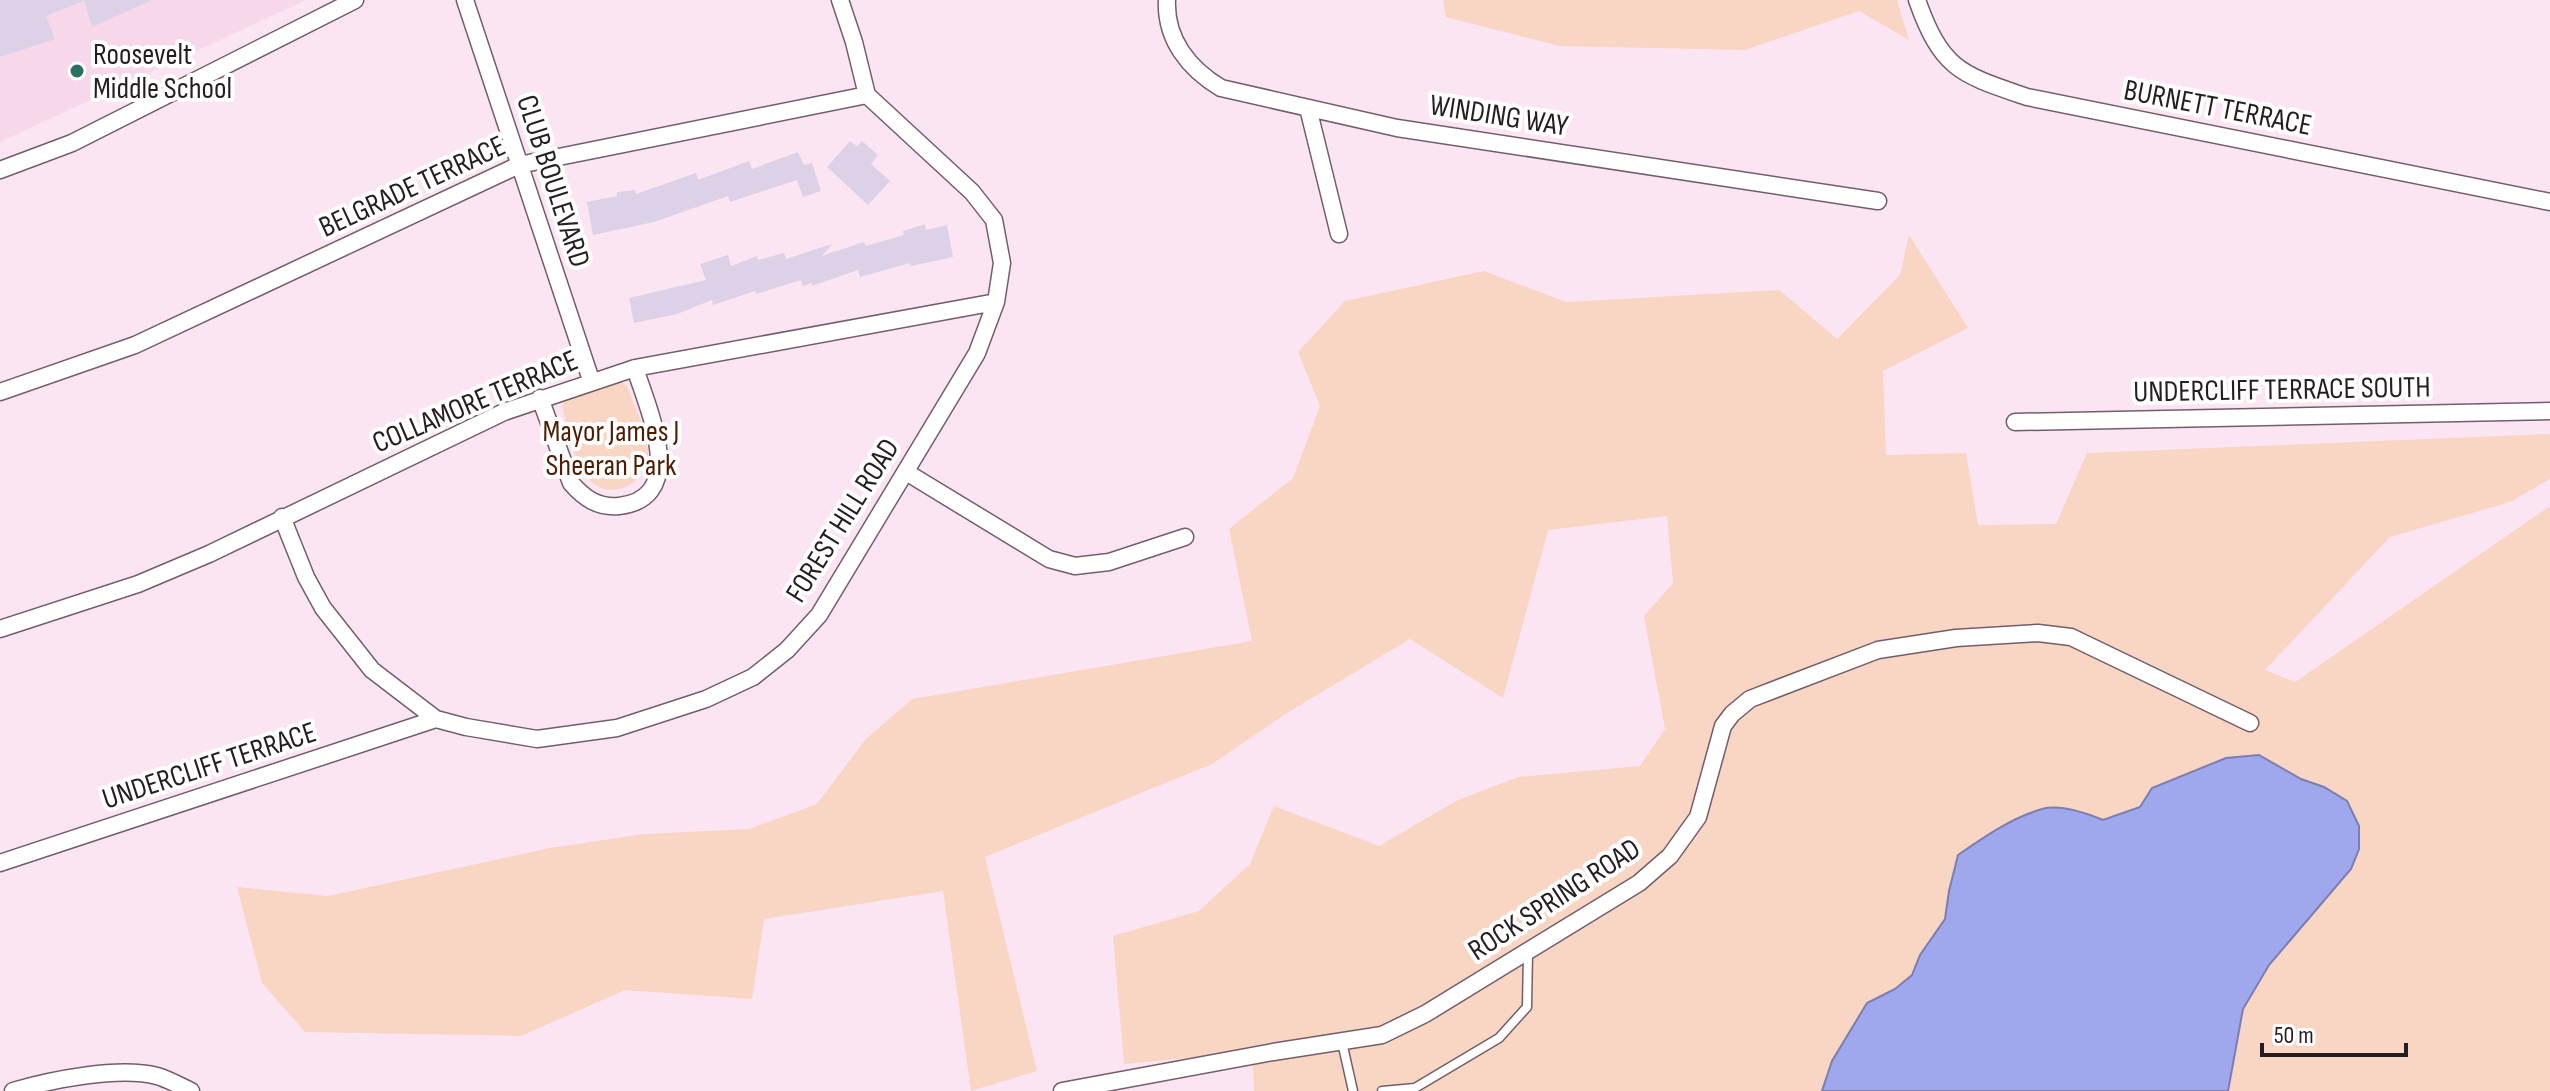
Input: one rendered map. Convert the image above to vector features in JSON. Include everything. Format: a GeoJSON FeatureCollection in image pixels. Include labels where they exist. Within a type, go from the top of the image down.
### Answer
{"type":"FeatureCollection","features":[{"type":"Feature","properties":{"kind":"street"},"geometry":{"type":"LineString","coordinates":[[0,170],[72,143],[355,0]]}},
{"type":"Feature","properties":{"kind":"street","name":"CLUB BOULEVARD"},"geometry":{"type":"LineString","coordinates":[[465,0],[591,380]]}},
{"type":"Feature","properties":{"kind":"street"},"geometry":{"type":"LineString","coordinates":[[840,0],[867,95]]}},
{"type":"Feature","properties":{"kind":"street","name":"WINDING WAY"},"geometry":{"type":"LineString","coordinates":[[1167,0],[1170,28],[1178,47],[1204,78],[1221,88],[1397,128],[1878,201]]}},
{"type":"Feature","properties":{"kind":"street","name":"BURNETT TERRACE"},"geometry":{"type":"LineString","coordinates":[[1917,0],[1929,34],[1946,57],[1970,77],[2027,97],[2550,202]]}},
{"type":"Feature","properties":{"kind":"street","name":"BELGRADE TERRACE"},"geometry":{"type":"LineString","coordinates":[[0,392],[135,345],[519,165],[867,95]]}},
{"type":"Feature","properties":{"kind":"street","name":"FOREST HILL ROAD"},"geometry":{"type":"LineString","coordinates":[[282,517],[306,577],[323,608],[350,644],[372,670],[436,719],[537,739],[566,737],[617,728],[706,699],[753,677],[787,650],[819,615],[977,353],[996,302],[1002,263],[994,220],[972,192],[867,95]]}},
{"type":"Feature","properties":{"kind":"street"},"geometry":{"type":"LineString","coordinates":[[1308,108],[1339,234]]}},
{"type":"Feature","properties":{"kind":"street","name":"COLLAMORE TERRACE"},"geometry":{"type":"LineString","coordinates":[[0,629],[138,584],[209,554],[504,412],[591,380],[635,368],[996,302]]}},
{"type":"Feature","properties":{"kind":"street"},"geometry":{"type":"LineString","coordinates":[[540,398],[571,483],[593,503],[623,506],[637,501],[649,491],[661,464],[660,449],[635,368]]}},
{"type":"Feature","properties":{"kind":"street","name":"UNDERCLIFF TERRACE SOUTH"},"geometry":{"type":"LineString","coordinates":[[2015,422],[2550,411]]}},
{"type":"Feature","properties":{"kind":"street"},"geometry":{"type":"LineString","coordinates":[[906,472],[1049,559],[1075,566],[1109,562],[1185,537]]}},
{"type":"Feature","properties":{"kind":"street","name":"ROCK SPRING ROAD"},"geometry":{"type":"LineString","coordinates":[[1062,1091],[1110,1086],[1273,1052],[1382,1035],[1425,1014],[1639,883],[1670,856],[1698,817],[1723,726],[1750,699],[1878,650],[1956,638],[2038,633],[2071,637],[2250,723]]}},
{"type":"Feature","properties":{"kind":"street","name":"UNDERCLIFF TERRACE"},"geometry":{"type":"LineString","coordinates":[[0,863],[436,719]]}},
{"type":"Feature","properties":{"kind":"street"},"geometry":{"type":"LineString","coordinates":[[13,1091],[49,1081],[133,1072],[158,1076],[191,1091]]}},
{"type":"Feature","properties":{"kind":"lane"},"geometry":{"type":"LineString","coordinates":[[1382,1091],[1415,1088],[1499,1038],[1527,1007],[1528,950]]}},
{"type":"Feature","properties":{"kind":"lane"},"geometry":{"type":"LineString","coordinates":[[1342,1042],[1353,1091]]}},
{"type":"Feature","properties":{"kind":"shaded area","name":"Roosevelt Middle School"},"geometry":{"type":"Polygon","coordinates":[[[0,0],[306,0],[0,142],[0,0]]]}},
{"type":"Feature","properties":{"kind":"green space"},"geometry":{"type":"Polygon","coordinates":[[[1443,0],[1897,0],[1909,40],[1859,11],[1745,50],[1559,46],[1446,17],[1443,0]]]}},
{"type":"Feature","properties":{"kind":"green space"},"geometry":{"type":"Polygon","coordinates":[[[1909,235],[1968,328],[1883,371],[1886,455],[1966,453],[1978,525],[2056,524],[2087,453],[2550,434],[2550,479],[2510,502],[2390,537],[2265,670],[2295,682],[2550,506],[2550,1091],[1254,1091],[1252,1052],[1124,1064],[1113,936],[1199,911],[1250,864],[1274,806],[1379,846],[1456,801],[1518,777],[1640,766],[1665,729],[1644,616],[1673,583],[1667,516],[1548,530],[1503,698],[1410,639],[1287,713],[1212,764],[985,857],[1037,1071],[971,1091],[943,891],[764,919],[752,999],[625,990],[521,1036],[305,1032],[262,983],[237,887],[328,896],[550,848],[644,834],[749,829],[817,804],[865,740],[912,699],[1252,641],[1229,529],[1293,478],[1320,406],[1298,352],[1345,301],[1484,271],[1566,302],[1779,290],[1837,339],[1900,275],[1909,235]]]}},
{"type":"Feature","properties":{"kind":"green space","name":"Mayor James J Sheeran Park"},"geometry":{"type":"Polygon","coordinates":[[[621,382],[627,386],[643,427],[648,451],[647,462],[635,481],[616,490],[596,485],[587,477],[571,443],[562,406],[565,400],[621,382]]]}},
{"type":"Feature","properties":{"kind":"water"},"geometry":{"type":"Polygon","coordinates":[[[2259,755],[2347,801],[2359,826],[2359,849],[2351,869],[2269,965],[2243,1009],[2228,1091],[1822,1091],[1832,1061],[1867,1003],[1895,989],[1912,975],[1920,955],[1945,919],[1958,855],[2009,823],[2042,809],[2065,808],[2103,820],[2140,807],[2152,788],[2226,758],[2259,755]]]}},
{"type":"Feature","properties":{"kind":"building","name":"Roosevelt Middle School"},"geometry":{"type":"Polygon","coordinates":[[[0,0],[83,1],[46,16],[55,39],[0,57],[0,0]]]}},
{"type":"Feature","properties":{"kind":"building"},"geometry":{"type":"Polygon","coordinates":[[[84,0],[150,0],[150,1],[92,27],[84,0]]]}},
{"type":"Feature","properties":{"kind":"building"},"geometry":{"type":"Polygon","coordinates":[[[850,141],[857,146],[862,141],[878,155],[871,164],[890,181],[868,205],[827,167],[850,141]]]}},
{"type":"Feature","properties":{"kind":"building"},"geometry":{"type":"Polygon","coordinates":[[[798,152],[804,165],[812,163],[821,191],[803,197],[797,180],[730,202],[728,196],[654,222],[593,235],[587,202],[617,196],[617,192],[635,190],[636,194],[696,173],[698,180],[749,161],[752,169],[798,152]]]}},
{"type":"Feature","properties":{"kind":"building"},"geometry":{"type":"Polygon","coordinates":[[[925,224],[926,230],[947,225],[953,257],[911,266],[910,263],[860,277],[858,270],[812,286],[812,283],[803,286],[801,280],[713,305],[712,300],[677,314],[634,323],[629,298],[706,280],[700,264],[728,255],[731,266],[757,256],[758,260],[784,253],[786,259],[832,244],[822,256],[864,242],[866,246],[904,235],[903,231],[925,224]]]}},
{"type":"Feature","properties":{"kind":"place","name":"Roosevelt Middle School"},"geometry":{"type":"Point","coordinates":[77,71]}}]}
